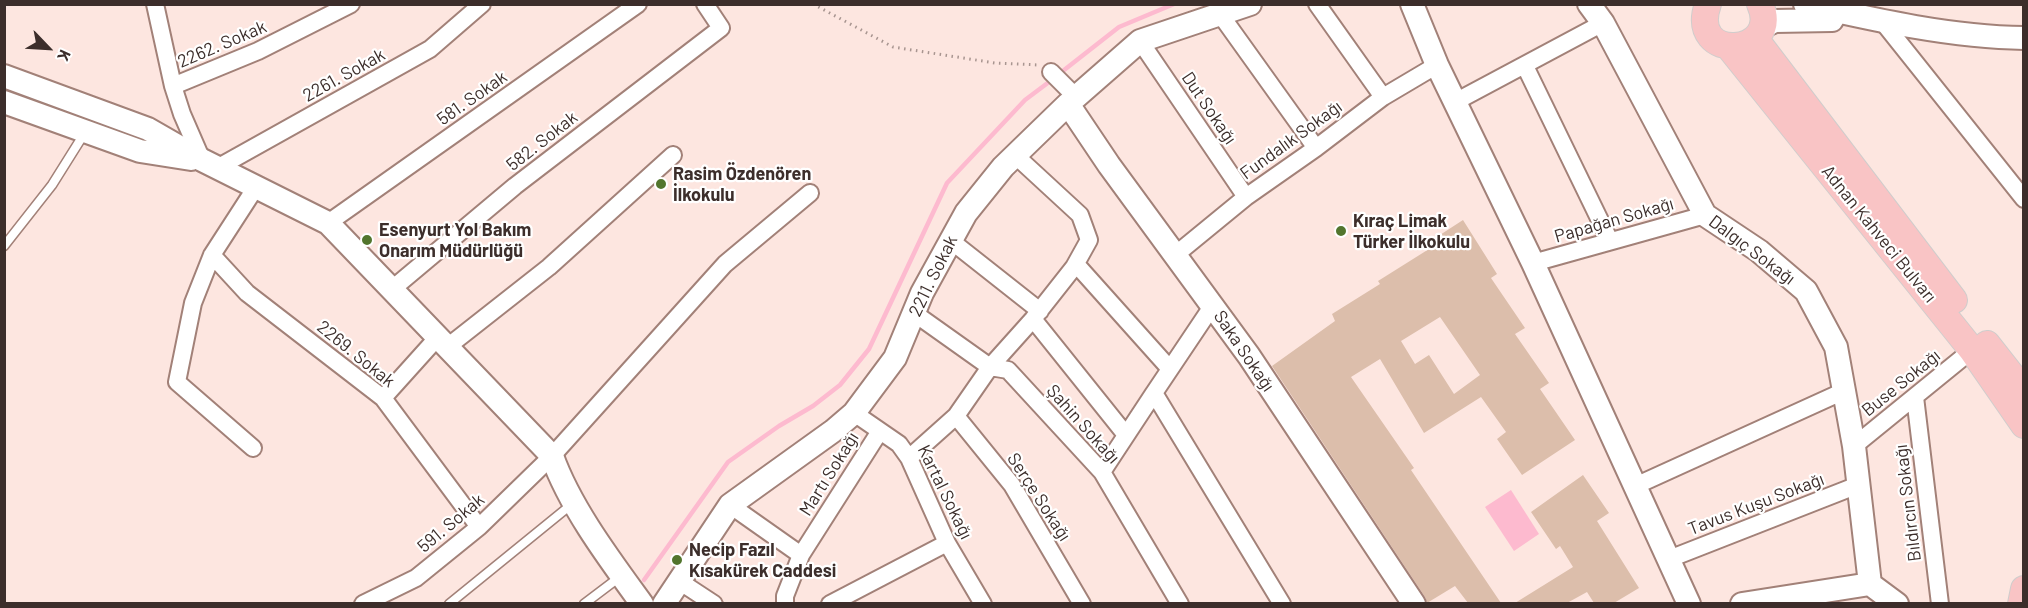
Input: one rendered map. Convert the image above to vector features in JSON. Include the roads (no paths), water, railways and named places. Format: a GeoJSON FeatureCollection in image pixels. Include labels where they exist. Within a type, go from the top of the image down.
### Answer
{"type":"FeatureCollection","features":[{"type":"Feature","properties":{"kind":"main road","name":"Adnan Kahveci Bulvarı"},"geometry":{"type":"LineString","coordinates":[[1704,7],[1707,32],[1720,44],[1729,47],[1972,350],[2024,425]]}},
{"type":"Feature","properties":{"kind":"main road"},"geometry":{"type":"LineString","coordinates":[[1729,47],[1740,47],[1749,43],[1759,23]]}},
{"type":"Feature","properties":{"kind":"main road"},"geometry":{"type":"LineString","coordinates":[[1759,23],[1760,45],[2024,391]]}},
{"type":"Feature","properties":{"kind":"main road"},"geometry":{"type":"LineString","coordinates":[[2021,603],[2024,589]]}},
{"type":"Feature","properties":{"kind":"street"},"geometry":{"type":"LineString","coordinates":[[172,4],[156,9],[173,86],[182,114],[210,164]]}},
{"type":"Feature","properties":{"kind":"street","name":"2262. Sokak"},"geometry":{"type":"LineString","coordinates":[[173,86],[258,51],[351,4]]}},
{"type":"Feature","properties":{"kind":"street","name":"2261. Sokak"},"geometry":{"type":"LineString","coordinates":[[210,164],[430,49],[482,4]]}},
{"type":"Feature","properties":{"kind":"street","name":"581. Sokak"},"geometry":{"type":"LineString","coordinates":[[327,223],[638,4]]}},
{"type":"Feature","properties":{"kind":"street","name":"582. Sokak"},"geometry":{"type":"LineString","coordinates":[[391,290],[515,186],[721,28],[705,4]]}},
{"type":"Feature","properties":{"kind":"street","name":"2211. Sokak"},"geometry":{"type":"LineString","coordinates":[[664,603],[730,505],[833,431],[854,413],[896,358],[914,313],[966,213],[1004,167],[1070,96],[1140,41],[1250,4]]}},
{"type":"Feature","properties":{"kind":"street"},"geometry":{"type":"LineString","coordinates":[[1317,4],[1383,98]]}},
{"type":"Feature","properties":{"kind":"street"},"geometry":{"type":"LineString","coordinates":[[1412,4],[1437,65],[1533,263],[1689,603]]}},
{"type":"Feature","properties":{"kind":"street","name":"Dalgıç Sokağı"},"geometry":{"type":"LineString","coordinates":[[1589,4],[1603,23],[1705,215],[1759,251],[1806,291],[1836,347],[1854,446],[1870,584]]}},
{"type":"Feature","properties":{"kind":"street"},"geometry":{"type":"LineString","coordinates":[[1805,4],[1882,21],[1953,32],[2024,38]]}},
{"type":"Feature","properties":{"kind":"street"},"geometry":{"type":"LineString","coordinates":[[1220,14],[1316,148]]}},
{"type":"Feature","properties":{"kind":"street"},"geometry":{"type":"LineString","coordinates":[[1759,23],[1882,21]]}},
{"type":"Feature","properties":{"kind":"street"},"geometry":{"type":"LineString","coordinates":[[1882,21],[2024,199]]}},
{"type":"Feature","properties":{"kind":"street"},"geometry":{"type":"LineString","coordinates":[[1455,102],[1603,23]]}},
{"type":"Feature","properties":{"kind":"street","name":"Dut Sokağı"},"geometry":{"type":"LineString","coordinates":[[1140,41],[1246,197]]}},
{"type":"Feature","properties":{"kind":"street","name":"Fundalık Sokağı"},"geometry":{"type":"LineString","coordinates":[[1174,256],[1246,197],[1383,98],[1437,65]]}},
{"type":"Feature","properties":{"kind":"street"},"geometry":{"type":"LineString","coordinates":[[1525,66],[1610,241]]}},
{"type":"Feature","properties":{"kind":"street"},"geometry":{"type":"LineString","coordinates":[[1051,72],[1070,96]]}},
{"type":"Feature","properties":{"kind":"street"},"geometry":{"type":"LineString","coordinates":[[4,76],[148,129],[210,164],[327,223],[552,456],[560,477],[574,502],[607,555],[642,603]]}},
{"type":"Feature","properties":{"kind":"street","name":"Saka Sokağı"},"geometry":{"type":"LineString","coordinates":[[1070,96],[1109,165],[1174,256],[1213,305],[1414,603]]}},
{"type":"Feature","properties":{"kind":"street"},"geometry":{"type":"LineString","coordinates":[[4,102],[140,152],[210,164]]}},
{"type":"Feature","properties":{"kind":"street"},"geometry":{"type":"LineString","coordinates":[[383,398],[441,343],[549,267],[673,155]]}},
{"type":"Feature","properties":{"kind":"street"},"geometry":{"type":"LineString","coordinates":[[909,458],[956,416],[990,367],[1036,315],[1076,264],[1089,240],[1080,214],[1016,156]]}},
{"type":"Feature","properties":{"kind":"street"},"geometry":{"type":"LineString","coordinates":[[254,448],[177,382],[193,303],[212,255],[256,187]]}},
{"type":"Feature","properties":{"kind":"street","name":"591. Sokak"},"geometry":{"type":"LineString","coordinates":[[363,603],[416,578],[479,527],[552,456],[725,264],[810,193]]}},
{"type":"Feature","properties":{"kind":"street","name":"Papağan Sokağı"},"geometry":{"type":"LineString","coordinates":[[1533,263],[1705,215]]}},
{"type":"Feature","properties":{"kind":"street"},"geometry":{"type":"LineString","coordinates":[[950,240],[1036,315],[1126,435]]}},
{"type":"Feature","properties":{"kind":"street","name":"2269. Sokak"},"geometry":{"type":"LineString","coordinates":[[212,255],[247,292],[383,398],[479,527]]}},
{"type":"Feature","properties":{"kind":"street"},"geometry":{"type":"LineString","coordinates":[[1076,264],[1170,369]]}},
{"type":"Feature","properties":{"kind":"street"},"geometry":{"type":"LineString","coordinates":[[1102,472],[1213,305]]}},
{"type":"Feature","properties":{"kind":"street","name":"Şahin Sokağı"},"geometry":{"type":"LineString","coordinates":[[914,313],[990,367],[1008,370],[1102,472],[1180,603]]}},
{"type":"Feature","properties":{"kind":"street","name":"Buse Sokağı"},"geometry":{"type":"LineString","coordinates":[[1854,446],[1972,350]]}},
{"type":"Feature","properties":{"kind":"street"},"geometry":{"type":"LineString","coordinates":[[1635,486],[1844,391]]}},
{"type":"Feature","properties":{"kind":"street"},"geometry":{"type":"LineString","coordinates":[[1154,393],[1282,603]]}},
{"type":"Feature","properties":{"kind":"street","name":"Bıldırcın Sokağı"},"geometry":{"type":"LineString","coordinates":[[1915,397],[1940,603]]}},
{"type":"Feature","properties":{"kind":"street","name":"Kartal Sokağı"},"geometry":{"type":"LineString","coordinates":[[854,413],[899,444],[909,458],[947,543],[983,603]]}},
{"type":"Feature","properties":{"kind":"street","name":"Serçe Sokağı"},"geometry":{"type":"LineString","coordinates":[[956,416],[1011,485],[1082,603]]}},
{"type":"Feature","properties":{"kind":"street","name":"Martı Sokağı"},"geometry":{"type":"LineString","coordinates":[[784,603],[801,555],[880,431]]}},
{"type":"Feature","properties":{"kind":"street","name":"Tavus Kuşu Sokağı"},"geometry":{"type":"LineString","coordinates":[[1669,559],[1858,485]]}},
{"type":"Feature","properties":{"kind":"street"},"geometry":{"type":"LineString","coordinates":[[730,505],[801,555]]}},
{"type":"Feature","properties":{"kind":"street"},"geometry":{"type":"LineString","coordinates":[[830,603],[947,543]]}},
{"type":"Feature","properties":{"kind":"street"},"geometry":{"type":"LineString","coordinates":[[679,581],[714,603]]}},
{"type":"Feature","properties":{"kind":"street"},"geometry":{"type":"LineString","coordinates":[[1742,603],[1870,584],[1896,603]]}},
{"type":"Feature","properties":{"kind":"lane"},"geometry":{"type":"LineString","coordinates":[[4,246],[52,185],[85,131]]}},
{"type":"Feature","properties":{"kind":"lane"},"geometry":{"type":"LineString","coordinates":[[449,603],[574,502]]}},
{"type":"Feature","properties":{"kind":"lane"},"geometry":{"type":"LineString","coordinates":[[584,603],[622,576]]}},
{"type":"Feature","properties":{"kind":"waterway"},"geometry":{"type":"LineString","coordinates":[[1059,74],[1119,27],[1174,4]]}},
{"type":"Feature","properties":{"kind":"waterway"},"geometry":{"type":"LineString","coordinates":[[644,580],[728,462],[779,426],[813,406],[840,385],[869,349],[947,183],[1025,100],[1053,79]]}},
{"type":"Feature","properties":{"kind":"place","name":"Rasim Özdenören İlkokulu"},"geometry":{"type":"Point","coordinates":[661,184]}},
{"type":"Feature","properties":{"kind":"place","name":"Kıraç Limak Türker İlkokulu"},"geometry":{"type":"Point","coordinates":[1341,231]}},
{"type":"Feature","properties":{"kind":"place","name":"Esenyurt Yol Bakım Onarım Müdürlüğü"},"geometry":{"type":"Point","coordinates":[367,240]}},
{"type":"Feature","properties":{"kind":"place","name":"Necip Fazıl Kısakürek Caddesi"},"geometry":{"type":"Point","coordinates":[677,560]}}]}
